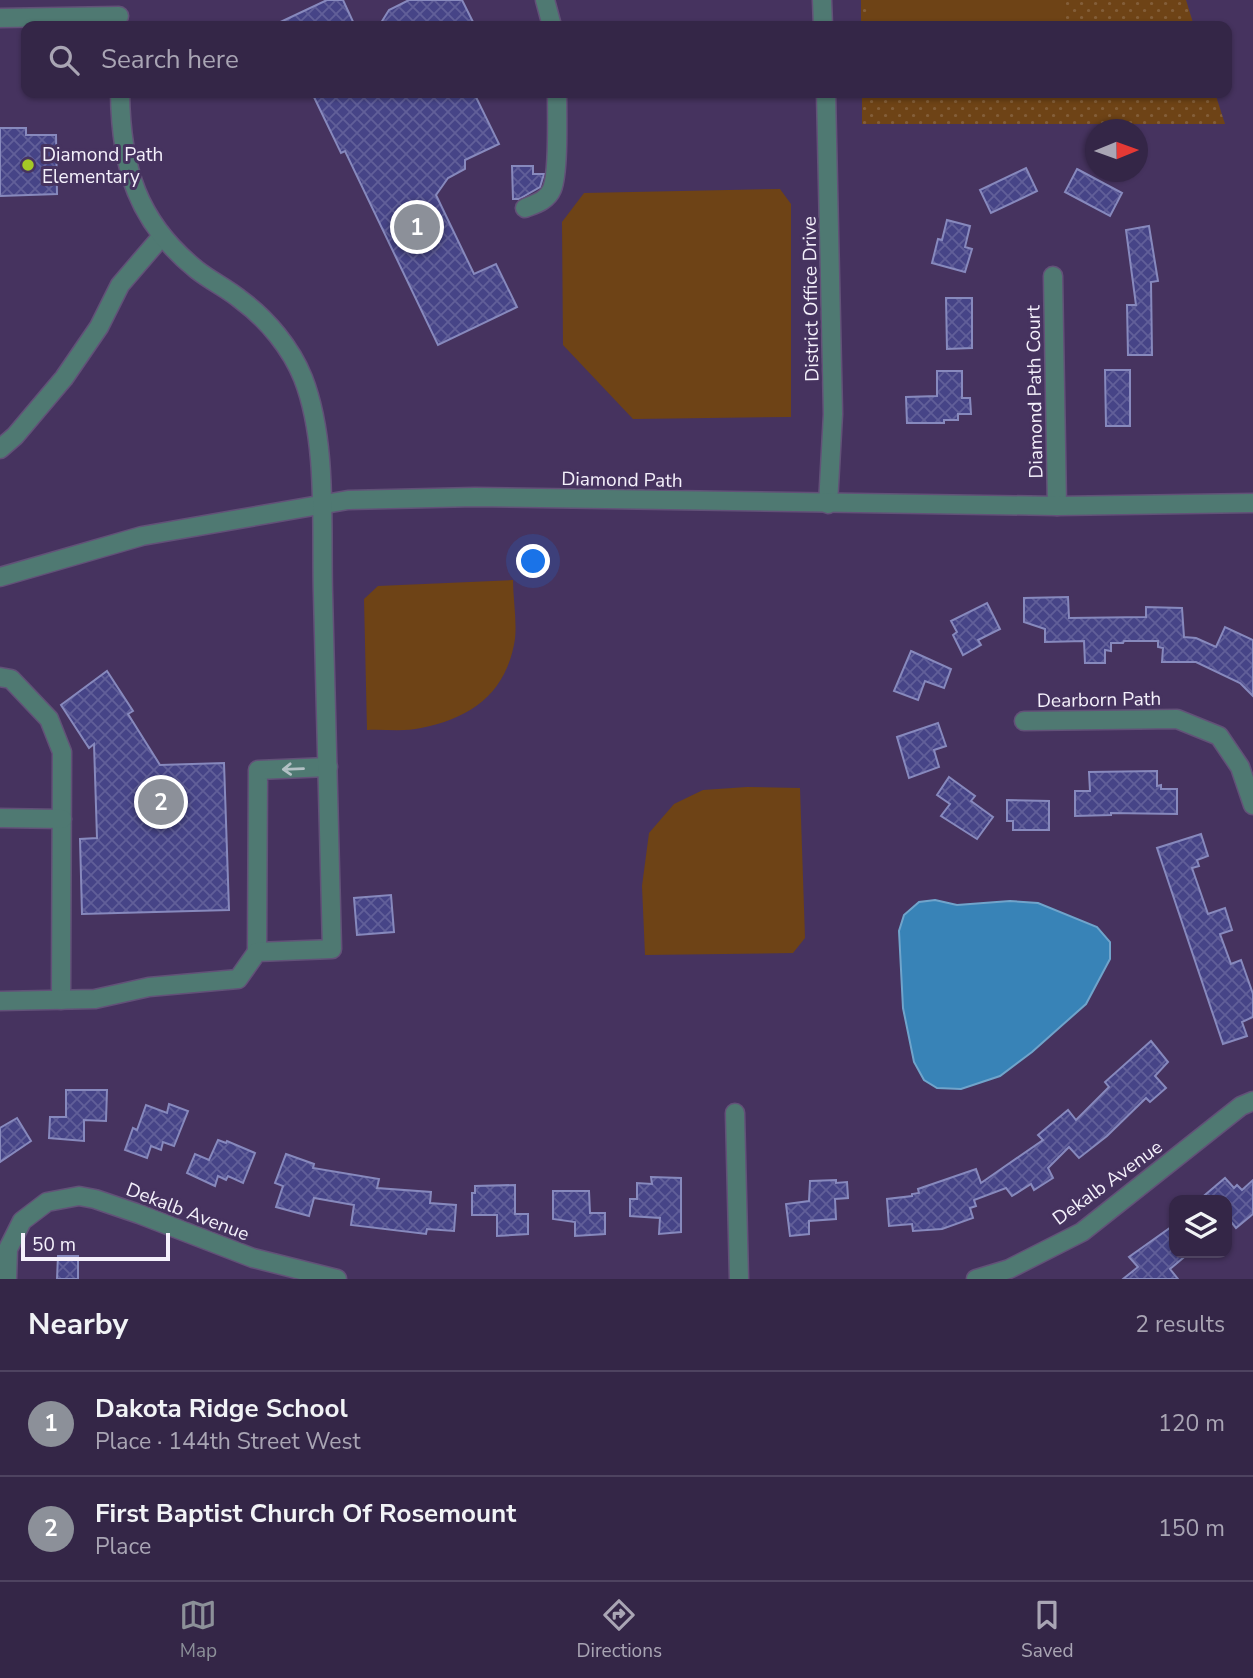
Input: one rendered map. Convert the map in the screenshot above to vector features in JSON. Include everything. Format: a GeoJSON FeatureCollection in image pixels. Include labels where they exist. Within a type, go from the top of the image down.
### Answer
{"type":"FeatureCollection","features":[{"type":"Feature","properties":{"kind":"street"},"geometry":{"type":"LineString","coordinates":[[545,0],[551,21]]}},
{"type":"Feature","properties":{"kind":"street"},"geometry":{"type":"LineString","coordinates":[[822,0],[823,21]]}},
{"type":"Feature","properties":{"kind":"street"},"geometry":{"type":"LineString","coordinates":[[0,18],[119,14]]}},
{"type":"Feature","properties":{"kind":"street"},"geometry":{"type":"LineString","coordinates":[[120,98],[122,144],[128,168],[148,215],[162,236],[198,271],[241,299],[259,315],[290,354],[302,376],[316,423],[321,505],[332,949],[257,952]]}},
{"type":"Feature","properties":{"kind":"street"},"geometry":{"type":"LineString","coordinates":[[524,208],[540,203],[552,189],[556,157],[557,98]]}},
{"type":"Feature","properties":{"kind":"street","name":"District Office Drive"},"geometry":{"type":"LineString","coordinates":[[826,98],[833,414],[828,504]]}},
{"type":"Feature","properties":{"kind":"street"},"geometry":{"type":"LineString","coordinates":[[0,449],[15,436],[64,378],[99,327],[120,285],[162,236]]}},
{"type":"Feature","properties":{"kind":"street","name":"Diamond Path Court"},"geometry":{"type":"LineString","coordinates":[[1053,276],[1057,506]]}},
{"type":"Feature","properties":{"kind":"street","name":"Diamond Path"},"geometry":{"type":"LineString","coordinates":[[0,577],[142,536],[348,500],[475,498],[1057,506],[1253,503]]}},
{"type":"Feature","properties":{"kind":"street"},"geometry":{"type":"LineString","coordinates":[[0,677],[11,680],[49,719],[62,752],[61,1000]]}},
{"type":"Feature","properties":{"kind":"street","name":"Dearborn Path"},"geometry":{"type":"LineString","coordinates":[[1024,721],[1177,719],[1219,736],[1240,767],[1253,805]]}},
{"type":"Feature","properties":{"kind":"street"},"geometry":{"type":"LineString","coordinates":[[0,1001],[95,999],[149,987],[238,979],[257,952],[258,770],[328,767]]}},
{"type":"Feature","properties":{"kind":"street"},"geometry":{"type":"LineString","coordinates":[[0,818],[62,819]]}},
{"type":"Feature","properties":{"kind":"street","name":"Dekalb Avenue"},"geometry":{"type":"LineString","coordinates":[[976,1279],[1011,1274],[1082,1232],[1241,1106],[1253,1101]]}},
{"type":"Feature","properties":{"kind":"street"},"geometry":{"type":"LineString","coordinates":[[735,1113],[739,1279]]}},
{"type":"Feature","properties":{"kind":"street","name":"Dekalb Avenue"},"geometry":{"type":"LineString","coordinates":[[7,1279],[8,1249],[18,1227],[28,1215],[55,1199],[71,1196],[86,1197],[139,1214],[253,1258],[337,1279]]}},
{"type":"Feature","properties":{"kind":"shaded area"},"geometry":{"type":"Polygon","coordinates":[[[861,0],[1186,0],[1192,21],[861,21],[861,0]]]}},
{"type":"Feature","properties":{"kind":"shaded area"},"geometry":{"type":"Polygon","coordinates":[[[869,0],[1065,0],[1066,21],[869,21],[869,0]]]}},
{"type":"Feature","properties":{"kind":"shaded area"},"geometry":{"type":"Polygon","coordinates":[[[862,98],[1217,98],[1225,124],[1148,124],[1148,119],[1085,119],[1085,124],[862,124],[862,98]]]}},
{"type":"Feature","properties":{"kind":"shaded area"},"geometry":{"type":"Polygon","coordinates":[[[780,189],[791,204],[791,417],[633,419],[563,345],[562,222],[584,193],[780,189]]]}},
{"type":"Feature","properties":{"kind":"shaded area"},"geometry":{"type":"Polygon","coordinates":[[[513,580],[515,639],[511,658],[495,688],[484,700],[456,717],[421,728],[367,730],[364,599],[378,586],[513,580]]]}},
{"type":"Feature","properties":{"kind":"shaded area"},"geometry":{"type":"Polygon","coordinates":[[[800,788],[805,938],[793,953],[645,955],[642,886],[649,833],[674,804],[703,790],[800,788]]]}},
{"type":"Feature","properties":{"kind":"water"},"geometry":{"type":"Polygon","coordinates":[[[935,900],[957,905],[1010,901],[1038,903],[1097,927],[1110,942],[1110,959],[1086,1004],[1032,1052],[1000,1076],[961,1089],[937,1088],[924,1080],[914,1062],[903,1008],[899,931],[904,915],[919,902],[935,900]]]}},
{"type":"Feature","properties":{"kind":"building"},"geometry":{"type":"Polygon","coordinates":[[[327,0],[343,0],[353,21],[283,21],[327,0]]]}},
{"type":"Feature","properties":{"kind":"building"},"geometry":{"type":"Polygon","coordinates":[[[409,0],[462,0],[472,21],[382,21],[389,10],[409,0]]]}},
{"type":"Feature","properties":{"kind":"building"},"geometry":{"type":"Polygon","coordinates":[[[314,98],[476,98],[499,144],[465,160],[465,169],[448,178],[436,195],[474,274],[496,264],[517,307],[438,345],[345,151],[341,153],[314,98]]]}},
{"type":"Feature","properties":{"kind":"building","name":"Diamond Path Elementary"},"geometry":{"type":"Polygon","coordinates":[[[0,128],[26,128],[26,135],[56,135],[57,194],[0,196],[0,128]]]}},
{"type":"Feature","properties":{"kind":"building"},"geometry":{"type":"Polygon","coordinates":[[[512,166],[533,166],[533,174],[544,174],[540,187],[519,199],[513,199],[512,166]]]}},
{"type":"Feature","properties":{"kind":"building"},"geometry":{"type":"Polygon","coordinates":[[[1026,168],[1037,191],[991,213],[980,190],[1026,168]]]}},
{"type":"Feature","properties":{"kind":"building"},"geometry":{"type":"Polygon","coordinates":[[[1077,169],[1085,173],[1085,182],[1101,182],[1122,193],[1110,216],[1065,192],[1077,169]]]}},
{"type":"Feature","properties":{"kind":"building"},"geometry":{"type":"Polygon","coordinates":[[[947,220],[970,226],[965,247],[972,249],[965,272],[932,263],[938,239],[942,240],[947,220]]]}},
{"type":"Feature","properties":{"kind":"building"},"geometry":{"type":"Polygon","coordinates":[[[1149,226],[1158,281],[1151,282],[1152,355],[1128,355],[1127,305],[1136,305],[1126,230],[1149,226]]]}},
{"type":"Feature","properties":{"kind":"building"},"geometry":{"type":"Polygon","coordinates":[[[946,298],[972,298],[972,348],[947,349],[946,298]]]}},
{"type":"Feature","properties":{"kind":"building"},"geometry":{"type":"Polygon","coordinates":[[[1105,370],[1130,370],[1130,426],[1106,426],[1105,370]]]}},
{"type":"Feature","properties":{"kind":"building"},"geometry":{"type":"Polygon","coordinates":[[[937,371],[962,371],[962,398],[970,398],[971,414],[958,414],[958,420],[944,420],[944,423],[907,423],[906,397],[937,396],[937,371]]]}},
{"type":"Feature","properties":{"kind":"building"},"geometry":{"type":"Polygon","coordinates":[[[1068,597],[1069,618],[1146,617],[1146,607],[1182,608],[1184,637],[1196,638],[1216,647],[1225,627],[1253,640],[1253,696],[1240,683],[1196,662],[1162,662],[1163,648],[1158,647],[1158,641],[1111,643],[1111,651],[1105,650],[1105,663],[1085,663],[1084,641],[1045,642],[1045,629],[1024,622],[1024,598],[1068,597]]]}},
{"type":"Feature","properties":{"kind":"building"},"geometry":{"type":"Polygon","coordinates":[[[987,603],[1000,629],[978,640],[981,645],[963,655],[953,635],[957,632],[951,621],[987,603]]]}},
{"type":"Feature","properties":{"kind":"building"},"geometry":{"type":"Polygon","coordinates":[[[911,651],[951,669],[944,688],[925,681],[918,700],[894,691],[911,651]]]}},
{"type":"Feature","properties":{"kind":"building"},"geometry":{"type":"Polygon","coordinates":[[[107,671],[133,711],[128,714],[160,765],[224,763],[229,910],[82,914],[80,839],[97,838],[94,744],[89,748],[61,705],[107,671]]]}},
{"type":"Feature","properties":{"kind":"building"},"geometry":{"type":"Polygon","coordinates":[[[938,723],[946,746],[934,750],[939,767],[909,778],[897,737],[938,723]]]}},
{"type":"Feature","properties":{"kind":"building"},"geometry":{"type":"Polygon","coordinates":[[[1157,771],[1157,786],[1161,785],[1161,789],[1177,789],[1177,814],[1111,813],[1075,816],[1075,791],[1090,791],[1089,772],[1157,771]]]}},
{"type":"Feature","properties":{"kind":"building"},"geometry":{"type":"Polygon","coordinates":[[[949,777],[975,796],[971,801],[993,817],[977,839],[941,816],[950,804],[937,795],[949,777]]]}},
{"type":"Feature","properties":{"kind":"building"},"geometry":{"type":"Polygon","coordinates":[[[1007,800],[1049,801],[1049,830],[1013,830],[1013,821],[1007,821],[1007,800]]]}},
{"type":"Feature","properties":{"kind":"building"},"geometry":{"type":"Polygon","coordinates":[[[1201,834],[1208,856],[1197,860],[1199,866],[1192,868],[1208,914],[1225,908],[1232,930],[1220,934],[1231,964],[1241,960],[1253,994],[1253,1017],[1242,1022],[1247,1036],[1223,1044],[1157,848],[1201,834]]]}},
{"type":"Feature","properties":{"kind":"building"},"geometry":{"type":"Polygon","coordinates":[[[391,895],[394,932],[357,935],[354,898],[391,895]]]}},
{"type":"Feature","properties":{"kind":"building"},"geometry":{"type":"Polygon","coordinates":[[[1151,1041],[1168,1062],[1155,1076],[1166,1088],[1150,1102],[1146,1098],[1107,1136],[1079,1158],[1069,1147],[1048,1168],[1053,1178],[1034,1190],[1031,1184],[1012,1196],[1006,1188],[974,1200],[976,1206],[970,1208],[973,1218],[942,1229],[913,1231],[912,1224],[889,1226],[887,1199],[912,1196],[919,1193],[918,1189],[976,1169],[981,1183],[1043,1140],[1038,1135],[1068,1110],[1076,1120],[1109,1087],[1105,1082],[1151,1041]]]}},
{"type":"Feature","properties":{"kind":"building"},"geometry":{"type":"Polygon","coordinates":[[[66,1090],[107,1090],[106,1121],[84,1120],[84,1141],[49,1138],[50,1117],[66,1117],[66,1090]]]}},
{"type":"Feature","properties":{"kind":"building"},"geometry":{"type":"Polygon","coordinates":[[[169,1104],[188,1111],[174,1146],[163,1142],[161,1150],[151,1146],[147,1158],[125,1150],[133,1128],[137,1130],[146,1105],[167,1113],[169,1104]]]}},
{"type":"Feature","properties":{"kind":"building"},"geometry":{"type":"Polygon","coordinates":[[[17,1118],[31,1141],[0,1162],[0,1128],[17,1118]]]}},
{"type":"Feature","properties":{"kind":"building"},"geometry":{"type":"Polygon","coordinates":[[[218,1140],[255,1153],[243,1183],[228,1176],[226,1180],[218,1176],[215,1186],[187,1173],[195,1154],[209,1160],[218,1140]]]}},
{"type":"Feature","properties":{"kind":"building"},"geometry":{"type":"Polygon","coordinates":[[[286,1154],[314,1164],[313,1168],[379,1179],[377,1188],[431,1192],[430,1203],[456,1205],[454,1231],[427,1229],[426,1234],[351,1225],[354,1205],[314,1198],[309,1216],[276,1207],[283,1186],[275,1183],[286,1154]]]}},
{"type":"Feature","properties":{"kind":"building"},"geometry":{"type":"Polygon","coordinates":[[[651,1177],[681,1178],[681,1232],[659,1234],[660,1218],[630,1216],[630,1199],[637,1199],[637,1183],[652,1184],[651,1177]]]}},
{"type":"Feature","properties":{"kind":"building"},"geometry":{"type":"Polygon","coordinates":[[[1225,1178],[1234,1188],[1237,1185],[1242,1190],[1253,1180],[1253,1214],[1236,1228],[1232,1223],[1232,1195],[1205,1195],[1225,1178]]]}},
{"type":"Feature","properties":{"kind":"building"},"geometry":{"type":"Polygon","coordinates":[[[836,1180],[836,1183],[847,1182],[848,1198],[835,1199],[836,1219],[809,1221],[809,1234],[790,1236],[786,1204],[809,1201],[810,1181],[836,1180]]]}},
{"type":"Feature","properties":{"kind":"building"},"geometry":{"type":"Polygon","coordinates":[[[515,1185],[515,1214],[528,1214],[528,1234],[497,1236],[497,1215],[472,1215],[472,1193],[475,1193],[475,1186],[515,1185]]]}},
{"type":"Feature","properties":{"kind":"building"},"geometry":{"type":"Polygon","coordinates":[[[553,1191],[589,1191],[590,1213],[605,1213],[605,1234],[575,1236],[575,1222],[553,1219],[553,1191]]]}},
{"type":"Feature","properties":{"kind":"building"},"geometry":{"type":"Polygon","coordinates":[[[1169,1229],[1169,1258],[1183,1258],[1170,1269],[1178,1279],[1123,1279],[1138,1267],[1129,1257],[1169,1229]]]}},
{"type":"Feature","properties":{"kind":"building"},"geometry":{"type":"Polygon","coordinates":[[[58,1256],[78,1256],[78,1279],[57,1279],[58,1256]]]}},
{"type":"Feature","properties":{"kind":"place","name":"Diamond Path Elementary"},"geometry":{"type":"Point","coordinates":[28,165]}},
{"type":"Feature","properties":{"kind":"place","name":"Dakota Ridge School"},"geometry":{"type":"Point","coordinates":[417,227]}},
{"type":"Feature","properties":{"kind":"place","name":"First Baptist Church Of Rosemount"},"geometry":{"type":"Point","coordinates":[161,802]}}]}
